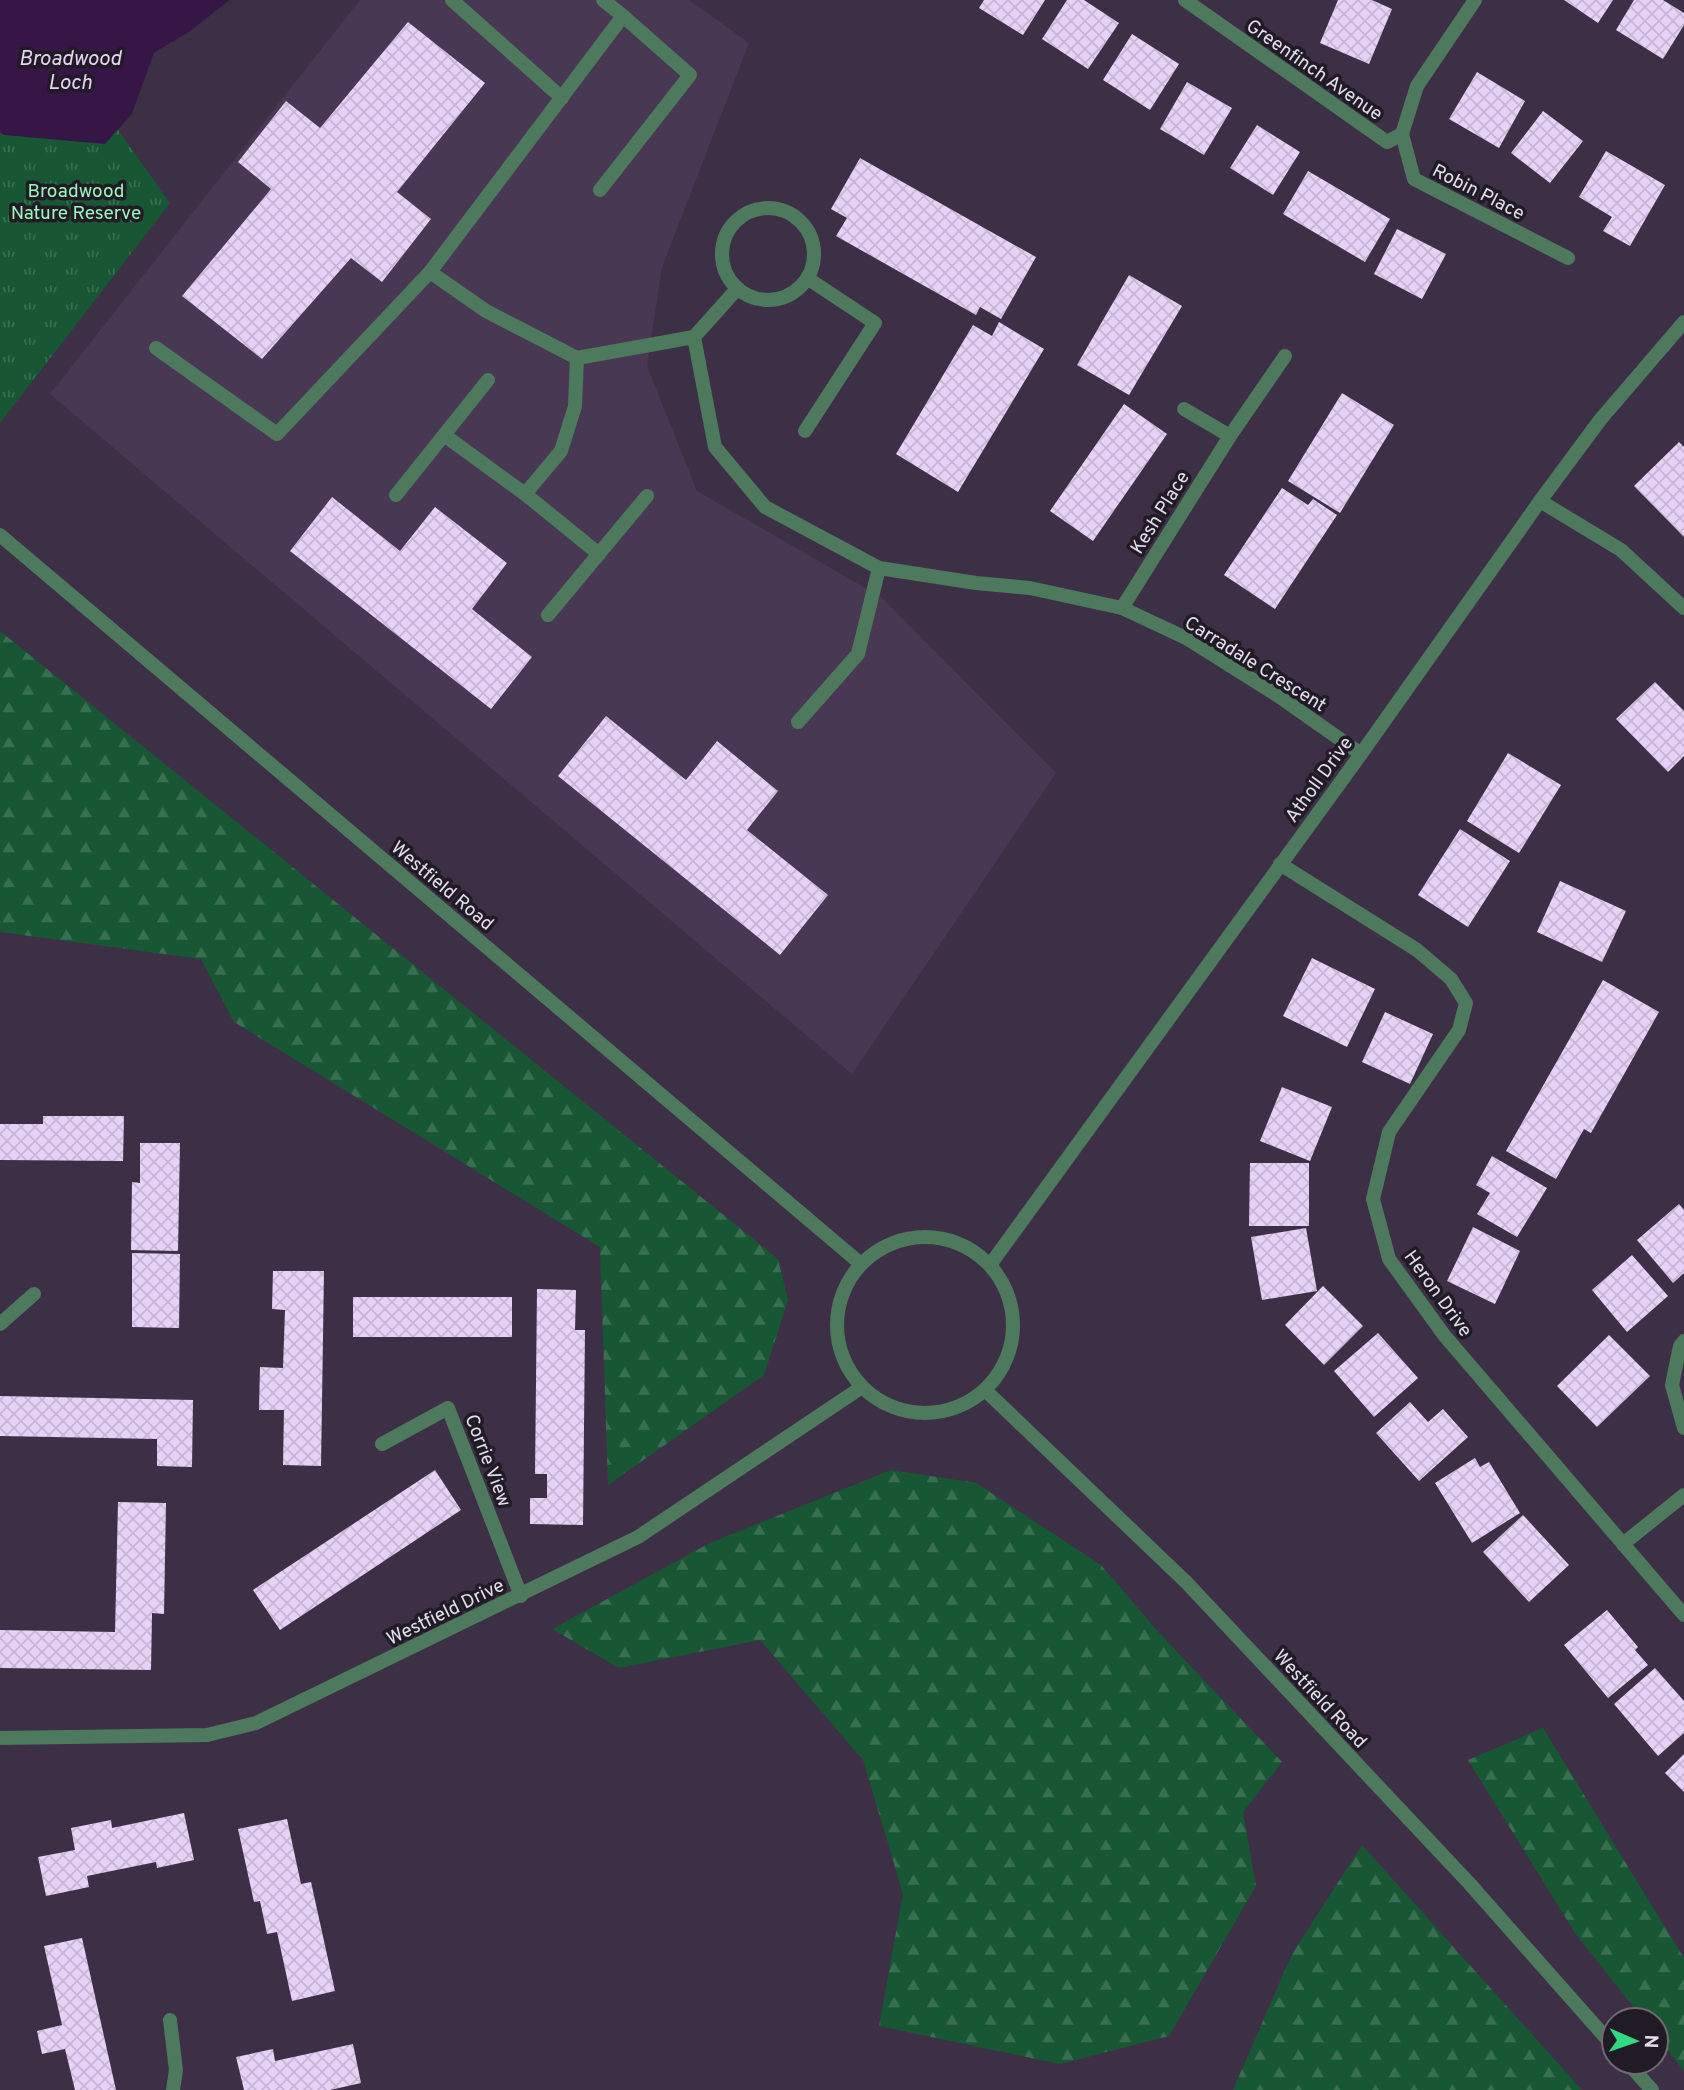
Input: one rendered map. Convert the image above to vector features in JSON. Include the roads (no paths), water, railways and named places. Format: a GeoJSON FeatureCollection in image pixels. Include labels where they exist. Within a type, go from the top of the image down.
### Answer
{"type":"FeatureCollection","features":[{"type":"Feature","properties":{"kind":"street"},"geometry":{"type":"LineString","coordinates":[[452,0],[562,98]]}},
{"type":"Feature","properties":{"kind":"street"},"geometry":{"type":"LineString","coordinates":[[600,190],[691,75],[603,0]]}},
{"type":"Feature","properties":{"kind":"street","name":"Greenfinch Avenue"},"geometry":{"type":"LineString","coordinates":[[1185,0],[1387,142],[1402,134],[1417,86],[1475,0]]}},
{"type":"Feature","properties":{"kind":"street"},"geometry":{"type":"LineString","coordinates":[[156,348],[277,434],[430,272],[623,16]]}},
{"type":"Feature","properties":{"kind":"street","name":"Robin Place"},"geometry":{"type":"LineString","coordinates":[[1402,134],[1414,179],[1568,258]]}},
{"type":"Feature","properties":{"kind":"street"},"geometry":{"type":"LineString","coordinates":[[765,207],[781,208],[795,215],[806,226],[813,240],[815,255],[807,278],[794,293],[780,299],[757,299],[737,289],[727,276],[722,262],[722,246],[727,231],[737,219],[750,211],[765,207]]}},
{"type":"Feature","properties":{"kind":"street"},"geometry":{"type":"LineString","coordinates":[[430,272],[486,311],[577,358],[694,337],[737,289]]}},
{"type":"Feature","properties":{"kind":"street"},"geometry":{"type":"LineString","coordinates":[[805,431],[875,323],[807,278]]}},
{"type":"Feature","properties":{"kind":"street","name":"Atholl Drive"},"geometry":{"type":"LineString","coordinates":[[990,1265],[1361,754],[1540,501],[1601,420],[1684,322]]}},
{"type":"Feature","properties":{"kind":"street","name":"Carradale Crescent"},"geometry":{"type":"LineString","coordinates":[[694,337],[715,447],[765,507],[878,568],[1030,588],[1122,608],[1188,639],[1280,697],[1361,754]]}},
{"type":"Feature","properties":{"kind":"street","name":"Kesh Place"},"geometry":{"type":"LineString","coordinates":[[1122,608],[1230,436],[1285,356]]}},
{"type":"Feature","properties":{"kind":"street"},"geometry":{"type":"LineString","coordinates":[[525,494],[561,451],[575,406],[577,358]]}},
{"type":"Feature","properties":{"kind":"street"},"geometry":{"type":"LineString","coordinates":[[396,495],[488,380]]}},
{"type":"Feature","properties":{"kind":"street"},"geometry":{"type":"LineString","coordinates":[[1184,409],[1230,436]]}},
{"type":"Feature","properties":{"kind":"street"},"geometry":{"type":"LineString","coordinates":[[444,435],[525,494],[599,554]]}},
{"type":"Feature","properties":{"kind":"street"},"geometry":{"type":"LineString","coordinates":[[548,615],[647,496]]}},
{"type":"Feature","properties":{"kind":"street"},"geometry":{"type":"LineString","coordinates":[[1540,501],[1621,550],[1684,608]]}},
{"type":"Feature","properties":{"kind":"street","name":"Westfield Road"},"geometry":{"type":"LineString","coordinates":[[0,535],[861,1264]]}},
{"type":"Feature","properties":{"kind":"street"},"geometry":{"type":"LineString","coordinates":[[798,722],[858,654],[878,568]]}},
{"type":"Feature","properties":{"kind":"street","name":"Heron Drive"},"geometry":{"type":"LineString","coordinates":[[1280,864],[1417,950],[1451,979],[1465,1003],[1459,1030],[1389,1132],[1373,1199],[1389,1259],[1444,1335],[1684,1615]]}},
{"type":"Feature","properties":{"kind":"street"},"geometry":{"type":"LineString","coordinates":[[908,1237],[950,1240],[967,1247],[990,1265],[1003,1282],[1014,1315],[1010,1352],[1000,1373],[985,1390],[966,1403],[939,1412],[919,1413],[882,1402],[862,1387],[846,1365],[837,1330],[838,1307],[850,1278],[861,1264],[884,1246],[908,1237]]}},
{"type":"Feature","properties":{"kind":"street"},"geometry":{"type":"LineString","coordinates":[[0,1324],[34,1294]]}},
{"type":"Feature","properties":{"kind":"street"},"geometry":{"type":"LineString","coordinates":[[1684,1341],[1680,1346],[1672,1385],[1684,1428]]}},
{"type":"Feature","properties":{"kind":"street","name":"Westfield Drive"},"geometry":{"type":"LineString","coordinates":[[0,1738],[207,1735],[256,1723],[638,1537],[862,1387]]}},
{"type":"Feature","properties":{"kind":"street","name":"Westfield Road"},"geometry":{"type":"LineString","coordinates":[[985,1390],[1186,1582],[1469,1883],[1600,2031]]}},
{"type":"Feature","properties":{"kind":"street","name":"Corrie View"},"geometry":{"type":"LineString","coordinates":[[382,1444],[448,1408],[521,1596]]}},
{"type":"Feature","properties":{"kind":"street"},"geometry":{"type":"LineString","coordinates":[[1623,1544],[1684,1495]]}},
{"type":"Feature","properties":{"kind":"street"},"geometry":{"type":"LineString","coordinates":[[170,2020],[176,2070],[173,2090]]}},
{"type":"Feature","properties":{"kind":"street"},"geometry":{"type":"LineString","coordinates":[[1640,2076],[1652,2090]]}},
{"type":"Feature","properties":{"kind":"water","name":"Broadwood Loch"},"geometry":{"type":"Polygon","coordinates":[[[0,0],[230,0],[189,32],[154,53],[132,114],[105,144],[4,135],[0,132],[0,0]]]}},
{"type":"Feature","properties":{"kind":"park label","name":"Broadwood Nature Reserve"},"geometry":{"type":"Point","coordinates":[76,201]}}]}
